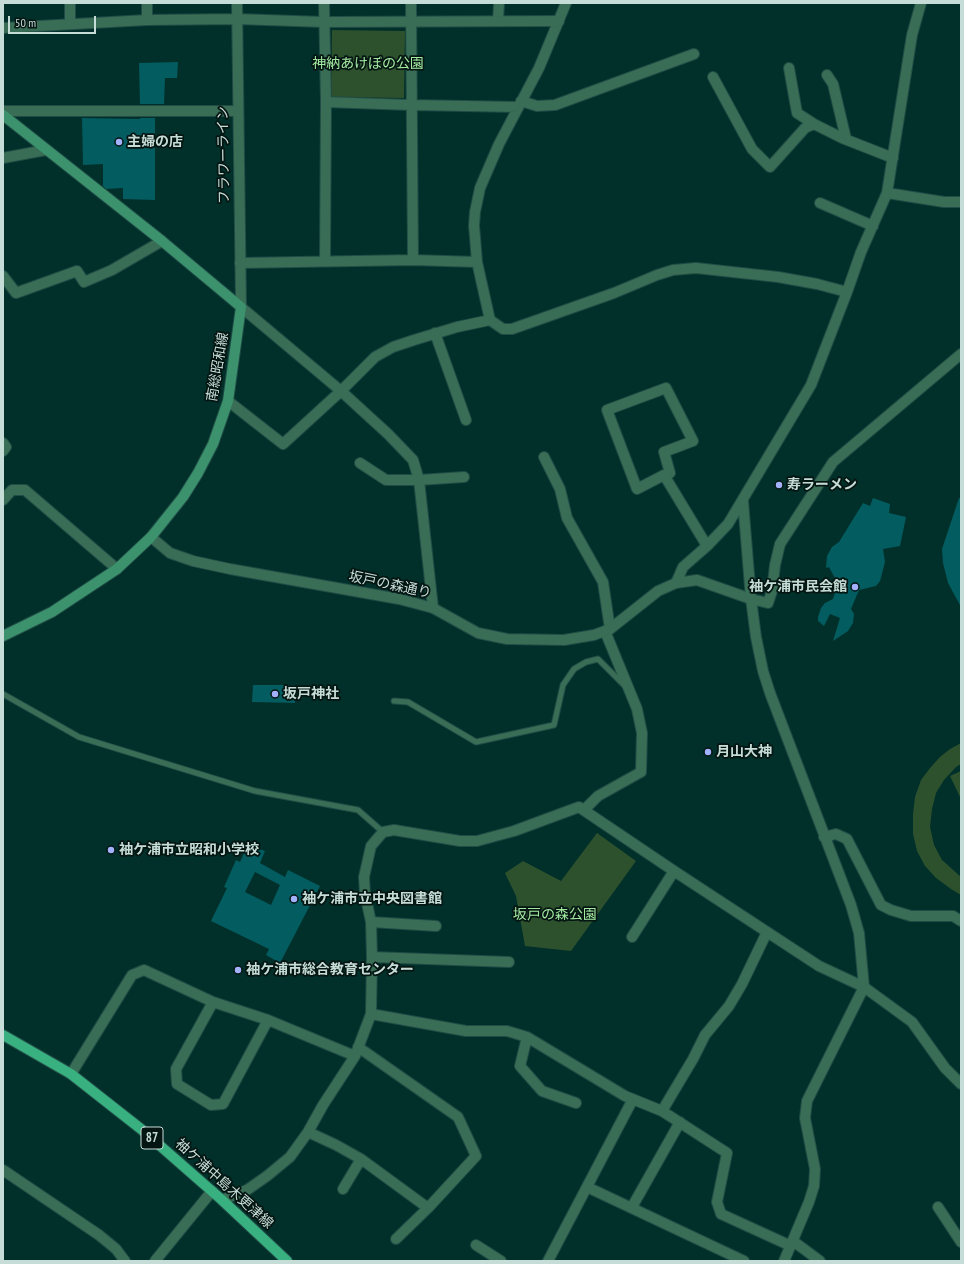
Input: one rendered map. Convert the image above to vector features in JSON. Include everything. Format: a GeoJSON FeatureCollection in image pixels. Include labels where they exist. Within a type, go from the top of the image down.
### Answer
{"type":"FeatureCollection","features":[{"type":"Feature","properties":{"kind":"main road"},"geometry":{"type":"LineString","coordinates":[[3,115],[162,241],[241,307]]}},
{"type":"Feature","properties":{"kind":"main road","name":"南総昭和線"},"geometry":{"type":"LineString","coordinates":[[3,636],[52,612],[117,569],[151,537],[183,497],[198,473],[212,444],[228,401],[241,307]]}},
{"type":"Feature","properties":{"kind":"main road","name":"袖ケ浦中島木更津線"},"geometry":{"type":"LineString","coordinates":[[3,1035],[71,1074],[142,1129],[222,1200],[286,1261]]}},
{"type":"Feature","properties":{"kind":"street"},"geometry":{"type":"LineString","coordinates":[[70,3],[70,24]]}},
{"type":"Feature","properties":{"kind":"street"},"geometry":{"type":"LineString","coordinates":[[147,3],[147,20]]}},
{"type":"Feature","properties":{"kind":"street","name":"フラワーライン"},"geometry":{"type":"LineString","coordinates":[[237,3],[241,307]]}},
{"type":"Feature","properties":{"kind":"street"},"geometry":{"type":"LineString","coordinates":[[324,3],[326,102],[325,261]]}},
{"type":"Feature","properties":{"kind":"street"},"geometry":{"type":"LineString","coordinates":[[411,3],[413,260]]}},
{"type":"Feature","properties":{"kind":"street"},"geometry":{"type":"LineString","coordinates":[[498,21],[499,3]]}},
{"type":"Feature","properties":{"kind":"street"},"geometry":{"type":"LineString","coordinates":[[566,3],[539,68],[499,144],[480,188],[474,226],[477,262],[490,320],[503,329],[512,329],[614,293],[657,275],[673,270],[696,268],[778,277],[817,284],[847,292]]}},
{"type":"Feature","properties":{"kind":"street"},"geometry":{"type":"LineString","coordinates":[[676,583],[684,567],[728,524],[811,385],[861,252],[887,193],[912,35],[921,3]]}},
{"type":"Feature","properties":{"kind":"street"},"geometry":{"type":"LineString","coordinates":[[3,28],[147,20],[237,19],[324,22],[559,21]]}},
{"type":"Feature","properties":{"kind":"street"},"geometry":{"type":"LineString","coordinates":[[326,102],[411,105],[555,105],[694,54]]}},
{"type":"Feature","properties":{"kind":"street"},"geometry":{"type":"LineString","coordinates":[[789,68],[797,113],[814,124],[846,139],[893,158]]}},
{"type":"Feature","properties":{"kind":"street"},"geometry":{"type":"LineString","coordinates":[[827,75],[834,84],[846,139]]}},
{"type":"Feature","properties":{"kind":"street"},"geometry":{"type":"LineString","coordinates":[[712,77],[752,149],[770,167],[805,128],[814,124]]}},
{"type":"Feature","properties":{"kind":"street"},"geometry":{"type":"LineString","coordinates":[[3,111],[238,111]]}},
{"type":"Feature","properties":{"kind":"street"},"geometry":{"type":"LineString","coordinates":[[3,158],[46,150]]}},
{"type":"Feature","properties":{"kind":"street"},"geometry":{"type":"LineString","coordinates":[[887,193],[944,202],[961,202]]}},
{"type":"Feature","properties":{"kind":"street"},"geometry":{"type":"LineString","coordinates":[[820,203],[873,226]]}},
{"type":"Feature","properties":{"kind":"street"},"geometry":{"type":"LineString","coordinates":[[3,276],[16,294],[77,271],[84,282],[112,270],[162,241]]}},
{"type":"Feature","properties":{"kind":"street"},"geometry":{"type":"LineString","coordinates":[[240,264],[413,260],[477,262]]}},
{"type":"Feature","properties":{"kind":"street"},"geometry":{"type":"LineString","coordinates":[[241,307],[341,391],[388,434],[413,460],[419,480],[433,608]]}},
{"type":"Feature","properties":{"kind":"street"},"geometry":{"type":"LineString","coordinates":[[228,401],[283,444],[341,391],[375,357],[393,347],[457,327],[490,320]]}},
{"type":"Feature","properties":{"kind":"street"},"geometry":{"type":"LineString","coordinates":[[435,334],[466,420]]}},
{"type":"Feature","properties":{"kind":"street","name":"坂戸の森通り"},"geometry":{"type":"LineString","coordinates":[[151,537],[170,553],[193,560],[230,569],[399,599],[433,608],[478,633],[507,639],[564,640],[594,635],[608,630],[658,591],[676,583],[697,580],[751,599],[768,603],[772,591],[780,544],[833,462],[961,354]]}},
{"type":"Feature","properties":{"kind":"street"},"geometry":{"type":"LineString","coordinates":[[666,388],[693,440],[664,452],[670,473],[664,475],[637,489],[607,410],[666,388]]}},
{"type":"Feature","properties":{"kind":"street"},"geometry":{"type":"LineString","coordinates":[[3,443],[6,447],[3,451]]}},
{"type":"Feature","properties":{"kind":"street"},"geometry":{"type":"LineString","coordinates":[[544,457],[560,489],[567,518],[603,582],[608,630],[628,689],[637,709],[642,733],[641,772],[598,796],[584,810]]}},
{"type":"Feature","properties":{"kind":"street"},"geometry":{"type":"LineString","coordinates":[[360,463],[386,480],[419,480],[464,477]]}},
{"type":"Feature","properties":{"kind":"street"},"geometry":{"type":"LineString","coordinates":[[664,475],[707,546]]}},
{"type":"Feature","properties":{"kind":"street"},"geometry":{"type":"LineString","coordinates":[[3,500],[12,490],[25,490],[117,569]]}},
{"type":"Feature","properties":{"kind":"street"},"geometry":{"type":"LineString","coordinates":[[743,501],[751,599],[756,637],[763,671],[851,905],[859,933],[864,987],[807,1101],[805,1118],[815,1169],[814,1186],[809,1202],[784,1261]]}},
{"type":"Feature","properties":{"kind":"street"},"geometry":{"type":"LineString","coordinates":[[222,1200],[247,1190],[290,1157],[308,1132],[356,1051],[371,1014],[371,922],[365,894],[364,877],[371,846],[383,832],[394,830],[460,841],[477,841],[514,831],[579,807],[819,966],[864,987],[912,1022],[944,1068],[961,1084]]}},
{"type":"Feature","properties":{"kind":"street"},"geometry":{"type":"LineString","coordinates":[[824,836],[836,834],[847,839],[881,905],[891,910],[911,916],[953,916],[961,921]]}},
{"type":"Feature","properties":{"kind":"street"},"geometry":{"type":"LineString","coordinates":[[632,938],[674,871]]}},
{"type":"Feature","properties":{"kind":"street"},"geometry":{"type":"LineString","coordinates":[[371,922],[436,926]]}},
{"type":"Feature","properties":{"kind":"street"},"geometry":{"type":"LineString","coordinates":[[662,1111],[693,1059],[705,1034],[729,1006],[742,984],[767,932]]}},
{"type":"Feature","properties":{"kind":"street"},"geometry":{"type":"LineString","coordinates":[[372,957],[509,962]]}},
{"type":"Feature","properties":{"kind":"street"},"geometry":{"type":"LineString","coordinates":[[71,1074],[132,975],[144,970],[213,1002],[356,1051],[458,1117],[476,1156],[428,1208],[396,1239]]}},
{"type":"Feature","properties":{"kind":"street"},"geometry":{"type":"LineString","coordinates":[[213,1002],[176,1069],[178,1084],[211,1105],[223,1104],[268,1020]]}},
{"type":"Feature","properties":{"kind":"street"},"geometry":{"type":"LineString","coordinates":[[371,1014],[466,1031],[507,1031],[527,1037],[625,1096],[662,1111],[727,1154],[717,1202],[721,1214],[792,1243],[820,1261]]}},
{"type":"Feature","properties":{"kind":"street"},"geometry":{"type":"LineString","coordinates":[[527,1037],[520,1066],[542,1091],[576,1103]]}},
{"type":"Feature","properties":{"kind":"street"},"geometry":{"type":"LineString","coordinates":[[548,1261],[633,1099]]}},
{"type":"Feature","properties":{"kind":"street"},"geometry":{"type":"LineString","coordinates":[[632,1208],[680,1122]]}},
{"type":"Feature","properties":{"kind":"street"},"geometry":{"type":"LineString","coordinates":[[308,1132],[336,1145],[361,1160],[428,1208]]}},
{"type":"Feature","properties":{"kind":"street"},"geometry":{"type":"LineString","coordinates":[[343,1190],[361,1160]]}},
{"type":"Feature","properties":{"kind":"street"},"geometry":{"type":"LineString","coordinates":[[3,1170],[99,1235],[116,1249],[125,1261]]}},
{"type":"Feature","properties":{"kind":"street"},"geometry":{"type":"LineString","coordinates":[[587,1186],[744,1261]]}},
{"type":"Feature","properties":{"kind":"street"},"geometry":{"type":"LineString","coordinates":[[155,1261],[212,1191]]}},
{"type":"Feature","properties":{"kind":"street"},"geometry":{"type":"LineString","coordinates":[[938,1207],[961,1242]]}},
{"type":"Feature","properties":{"kind":"street"},"geometry":{"type":"LineString","coordinates":[[476,1244],[501,1261]]}},
{"type":"Feature","properties":{"kind":"lane"},"geometry":{"type":"LineString","coordinates":[[394,701],[408,702],[476,742],[554,726],[563,685],[574,669],[586,662],[598,659],[628,689]]}},
{"type":"Feature","properties":{"kind":"lane"},"geometry":{"type":"LineString","coordinates":[[3,694],[79,737],[254,791],[358,810],[383,832]]}},
{"type":"Feature","properties":{"kind":"green space","name":"神納あけぼの公園"},"geometry":{"type":"Polygon","coordinates":[[[332,30],[405,31],[404,98],[331,97],[332,30]]]}},
{"type":"Feature","properties":{"kind":"green space"},"geometry":{"type":"Polygon","coordinates":[[[961,743],[961,764],[956,767],[944,780],[936,793],[930,827],[934,845],[942,860],[961,877],[961,895],[936,878],[925,866],[917,851],[913,834],[913,814],[915,797],[921,780],[940,757],[961,743]]]}},
{"type":"Feature","properties":{"kind":"green space"},"geometry":{"type":"Polygon","coordinates":[[[961,771],[961,799],[950,776],[961,771]]]}},
{"type":"Feature","properties":{"kind":"green space","name":"坂戸の森公園"},"geometry":{"type":"Polygon","coordinates":[[[597,833],[636,861],[571,951],[525,946],[516,896],[505,873],[523,861],[561,881],[597,833]]]}},
{"type":"Feature","properties":{"kind":"building"},"geometry":{"type":"Polygon","coordinates":[[[178,62],[177,78],[165,78],[164,104],[140,104],[139,63],[178,62]]]}},
{"type":"Feature","properties":{"kind":"building","name":"主婦の店"},"geometry":{"type":"Polygon","coordinates":[[[82,118],[155,118],[155,200],[123,199],[123,188],[106,189],[103,186],[103,164],[83,165],[82,118]]]}},
{"type":"Feature","properties":{"kind":"building","name":"袖ケ浦市民会館"},"geometry":{"type":"Polygon","coordinates":[[[873,498],[890,504],[889,513],[906,517],[900,546],[883,549],[885,562],[880,581],[876,586],[859,590],[851,609],[854,614],[853,623],[848,631],[833,641],[840,618],[830,614],[824,626],[818,621],[821,608],[825,603],[833,599],[838,584],[829,567],[826,568],[827,556],[832,547],[839,542],[863,503],[870,506],[873,498]]]}},
{"type":"Feature","properties":{"kind":"building"},"geometry":{"type":"Polygon","coordinates":[[[959,498],[961,498],[961,607],[948,583],[943,563],[942,549],[959,498]]]}},
{"type":"Feature","properties":{"kind":"building"},"geometry":{"type":"Polygon","coordinates":[[[253,685],[295,685],[295,703],[252,702],[253,685]]]}},
{"type":"Feature","properties":{"kind":"building","name":"袖ケ浦市立中央図書館"},"geometry":{"type":"Polygon","coordinates":[[[248,845],[265,851],[260,863],[285,877],[288,870],[320,886],[280,963],[266,955],[269,949],[211,921],[227,888],[224,887],[236,860],[240,862],[248,845]],[[255,872],[245,892],[271,905],[280,885],[255,872]]]}},
{"type":"Feature","properties":{"kind":"place","name":"主婦の店"},"geometry":{"type":"Point","coordinates":[119,142]}},
{"type":"Feature","properties":{"kind":"place","name":"寿ラーメン"},"geometry":{"type":"Point","coordinates":[779,485]}},
{"type":"Feature","properties":{"kind":"place","name":"袖ケ浦市民会館"},"geometry":{"type":"Point","coordinates":[855,587]}},
{"type":"Feature","properties":{"kind":"place","name":"坂戸神社"},"geometry":{"type":"Point","coordinates":[275,694]}},
{"type":"Feature","properties":{"kind":"place","name":"月山大神"},"geometry":{"type":"Point","coordinates":[708,752]}},
{"type":"Feature","properties":{"kind":"place","name":"袖ケ浦市立昭和小学校"},"geometry":{"type":"Point","coordinates":[111,850]}},
{"type":"Feature","properties":{"kind":"place","name":"袖ケ浦市立中央図書館"},"geometry":{"type":"Point","coordinates":[294,899]}},
{"type":"Feature","properties":{"kind":"place","name":"袖ケ浦市総合教育センター"},"geometry":{"type":"Point","coordinates":[238,970]}}]}
